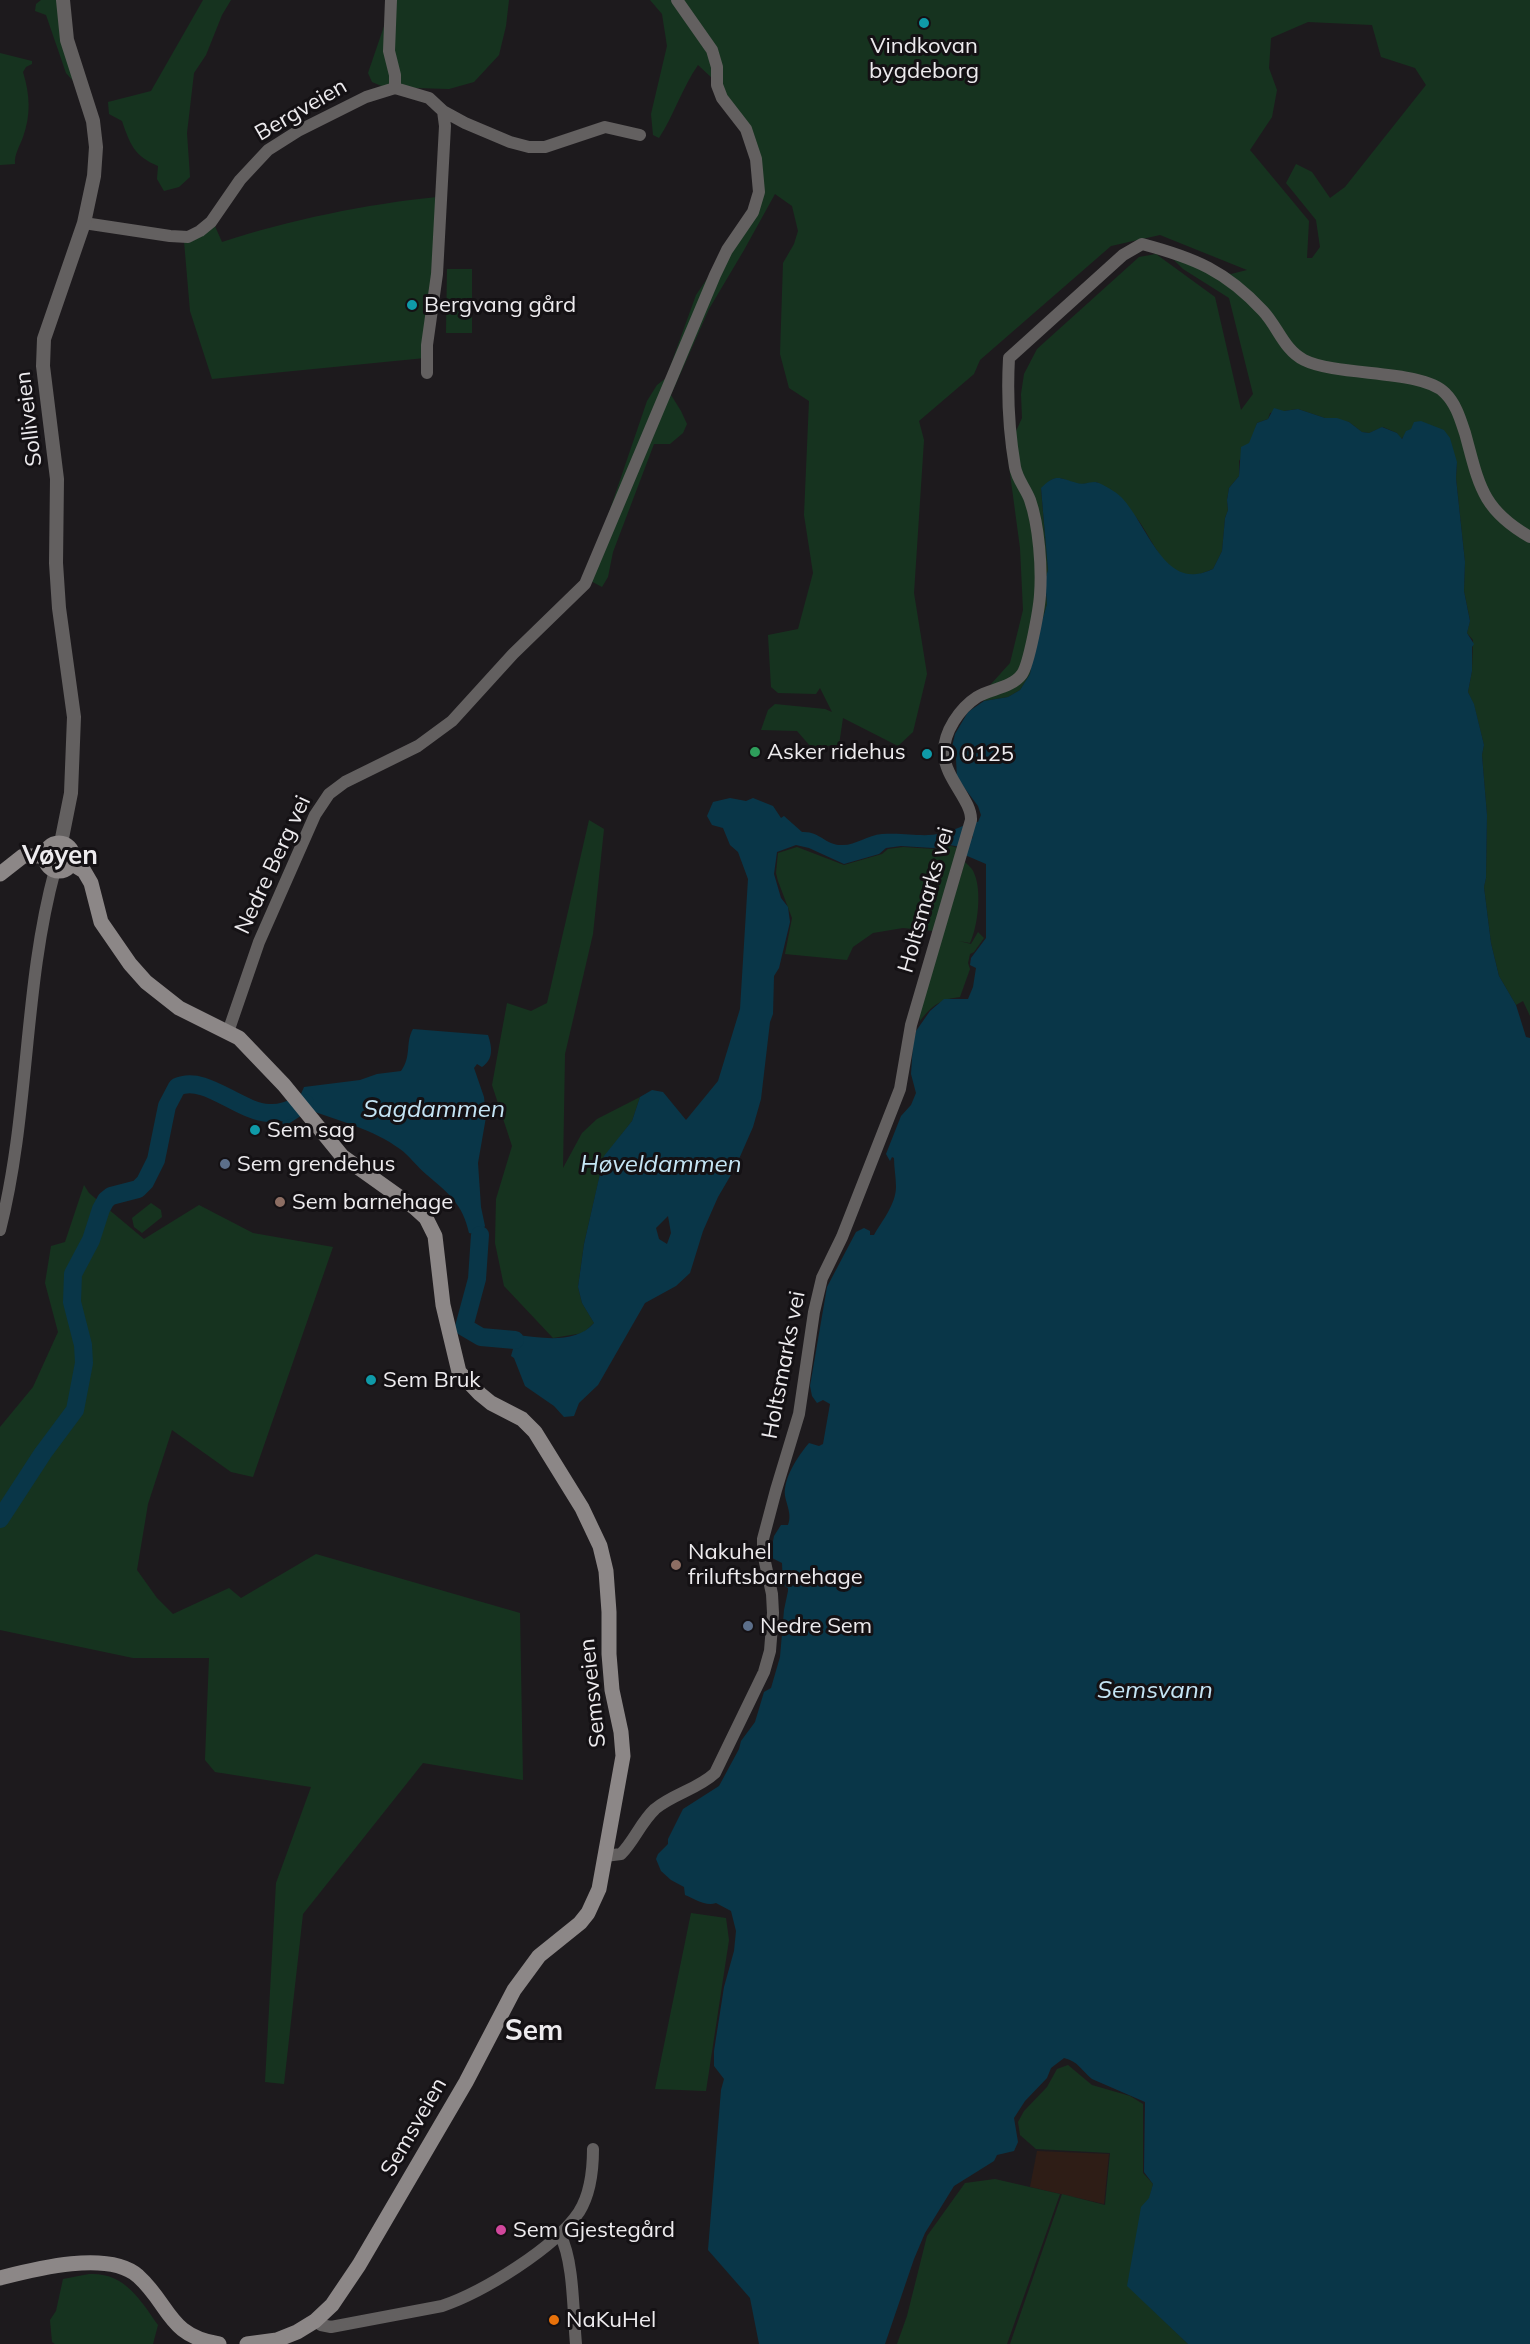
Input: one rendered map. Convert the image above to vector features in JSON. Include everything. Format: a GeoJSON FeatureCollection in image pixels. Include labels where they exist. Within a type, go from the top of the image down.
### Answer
{"type":"FeatureCollection","features":[{"type":"Feature","properties":{"kind":"main road"},"geometry":{"type":"LineString","coordinates":[[61,843],[71,851],[71,863],[66,869],[55,870],[48,864],[46,856],[52,845],[61,843]]}},
{"type":"Feature","properties":{"kind":"main road"},"geometry":{"type":"LineString","coordinates":[[0,874],[23,856],[46,856]]}},
{"type":"Feature","properties":{"kind":"main road"},"geometry":{"type":"LineString","coordinates":[[71,863],[84,871],[91,883],[105,928],[130,964],[146,982],[179,1008],[228,1032]]}},
{"type":"Feature","properties":{"kind":"main road","name":"Semsveien"},"geometry":{"type":"LineString","coordinates":[[228,1032],[257,1055],[342,1156],[415,1208],[432,1227],[439,1257],[443,1305],[459,1372],[491,1403],[522,1419],[535,1432],[593,1530],[603,1558],[609,1592],[609,1663],[623,1756],[599,1889],[588,1913],[580,1923],[539,1956],[514,1990],[466,2082],[359,2265],[332,2306],[315,2321],[297,2332],[277,2340],[247,2344]]}},
{"type":"Feature","properties":{"kind":"main road"},"geometry":{"type":"LineString","coordinates":[[0,2278],[84,2262],[115,2264],[137,2276],[182,2330],[193,2337],[219,2344]]}},
{"type":"Feature","properties":{"kind":"street","name":"Solliveien"},"geometry":{"type":"LineString","coordinates":[[61,843],[71,793],[74,717],[59,608],[56,563],[57,479],[45,395],[43,357],[44,339],[84,223],[94,176],[96,147],[93,121],[67,40],[63,0]]}},
{"type":"Feature","properties":{"kind":"street"},"geometry":{"type":"LineString","coordinates":[[391,0],[389,51],[395,75],[395,88],[429,98],[443,111],[510,142],[529,147],[545,147],[572,140],[605,127],[640,135]]}},
{"type":"Feature","properties":{"kind":"street","name":"Nedre Berg vei"},"geometry":{"type":"LineString","coordinates":[[228,1032],[259,942],[315,815],[329,794],[345,782],[418,746],[452,721],[513,654],[585,584],[715,275],[727,250],[753,212],[759,192],[756,159],[746,129],[722,98],[717,85],[717,67],[712,50],[677,0]]}},
{"type":"Feature","properties":{"kind":"street","name":"Bergveien"},"geometry":{"type":"LineString","coordinates":[[84,223],[188,237],[211,222],[240,180],[268,150],[298,131],[366,97],[395,88]]}},
{"type":"Feature","properties":{"kind":"street"},"geometry":{"type":"LineString","coordinates":[[427,373],[427,345],[437,274],[445,126],[443,111]]}},
{"type":"Feature","properties":{"kind":"street","name":"Holtsmarks vei"},"geometry":{"type":"LineString","coordinates":[[605,1856],[621,1854],[652,1812],[664,1802],[705,1782],[715,1773],[757,1678],[764,1672],[772,1633],[772,1594],[762,1577],[763,1539],[799,1414],[814,1312],[822,1278],[842,1237],[900,1089],[911,1025],[971,820],[969,808],[951,780],[944,753],[949,732],[958,715],[977,697],[1016,680],[1022,674],[1027,663],[1040,596],[1040,566],[1035,524],[1030,501],[1016,470],[1013,453],[1007,382],[1009,358],[1123,255],[1142,244],[1203,263],[1223,275],[1264,313],[1288,348],[1303,359],[1315,364],[1368,374],[1415,379],[1443,391],[1460,415],[1479,483],[1488,501],[1503,520],[1530,537]]}},
{"type":"Feature","properties":{"kind":"street"},"geometry":{"type":"LineString","coordinates":[[0,1230],[9,1195],[22,1108],[44,910],[55,870]]}},
{"type":"Feature","properties":{"kind":"street"},"geometry":{"type":"LineString","coordinates":[[315,2321],[321,2325],[331,2326],[442,2306],[498,2278],[560,2235],[579,2212],[585,2200],[593,2169],[592,2149]]}},
{"type":"Feature","properties":{"kind":"street"},"geometry":{"type":"LineString","coordinates":[[560,2235],[569,2263],[576,2344]]}},
{"type":"Feature","properties":{"kind":"shaded area"},"geometry":{"type":"Polygon","coordinates":[[[1037,2151],[1109,2154],[1104,2204],[1030,2187],[1037,2151]]]}},
{"type":"Feature","properties":{"kind":"green space"},"geometry":{"type":"Polygon","coordinates":[[[41,0],[57,0],[74,82],[66,73],[46,15],[35,11],[36,4],[41,0]]]}},
{"type":"Feature","properties":{"kind":"green space"},"geometry":{"type":"Polygon","coordinates":[[[203,0],[231,0],[222,15],[206,55],[194,73],[187,133],[190,177],[179,187],[164,191],[157,179],[158,166],[143,158],[134,148],[122,121],[109,114],[108,102],[151,91],[203,0]]]}},
{"type":"Feature","properties":{"kind":"green space"},"geometry":{"type":"Polygon","coordinates":[[[393,0],[509,0],[499,55],[474,82],[449,89],[384,87],[372,82],[368,73],[393,0]]]}},
{"type":"Feature","properties":{"kind":"green space"},"geometry":{"type":"Polygon","coordinates":[[[650,0],[1530,0],[1530,1016],[1523,1001],[1516,1005],[1499,976],[1491,943],[1484,887],[1487,815],[1482,755],[1484,745],[1474,705],[1468,692],[1472,671],[1473,640],[1467,633],[1470,620],[1464,591],[1465,562],[1456,478],[1457,462],[1411,429],[1401,439],[1397,433],[1383,427],[1369,433],[1362,432],[1349,422],[1325,418],[1298,409],[1270,413],[1268,419],[1257,423],[1252,439],[1239,461],[1239,476],[1229,488],[1222,551],[1213,569],[1195,575],[1174,570],[1159,553],[1135,516],[1097,482],[1081,484],[1061,478],[1053,479],[1041,489],[1048,570],[1045,580],[1047,604],[1034,649],[1030,674],[1020,690],[1008,697],[984,701],[983,693],[1010,663],[1023,610],[1020,548],[1007,451],[1022,418],[1021,394],[1024,374],[1037,349],[1139,257],[1156,254],[1215,297],[1241,410],[1253,394],[1229,298],[1183,269],[1169,255],[1188,256],[1231,274],[1247,270],[1160,235],[1111,246],[980,360],[974,374],[919,421],[924,440],[914,593],[927,674],[913,732],[898,746],[843,718],[839,745],[811,747],[797,731],[761,730],[768,710],[775,704],[825,709],[832,712],[820,688],[816,694],[778,693],[771,687],[768,635],[798,629],[813,573],[804,515],[809,401],[789,388],[780,354],[783,263],[794,244],[798,231],[792,206],[775,194],[709,309],[671,395],[687,424],[683,433],[670,444],[654,444],[613,552],[608,577],[602,587],[589,580],[603,530],[647,401],[657,385],[666,378],[696,295],[736,236],[757,193],[751,140],[712,78],[698,65],[659,138],[653,135],[651,114],[667,46],[662,14],[650,0]],[[1308,22],[1271,38],[1269,68],[1277,90],[1272,117],[1250,150],[1309,221],[1307,258],[1312,258],[1320,247],[1316,220],[1286,183],[1296,164],[1312,172],[1330,198],[1345,187],[1426,85],[1415,68],[1381,57],[1372,25],[1308,22]]]}},
{"type":"Feature","properties":{"kind":"green space"},"geometry":{"type":"Polygon","coordinates":[[[0,53],[32,61],[32,64],[23,72],[28,97],[28,113],[26,129],[15,157],[15,164],[0,165],[0,53]]]}},
{"type":"Feature","properties":{"kind":"green space"},"geometry":{"type":"Polygon","coordinates":[[[437,197],[425,358],[212,379],[190,311],[184,241],[214,224],[222,242],[328,214],[437,197]]]}},
{"type":"Feature","properties":{"kind":"green space"},"geometry":{"type":"Polygon","coordinates":[[[447,269],[472,269],[472,333],[446,333],[447,269]]]}},
{"type":"Feature","properties":{"kind":"green space"},"geometry":{"type":"Polygon","coordinates":[[[589,820],[604,829],[593,934],[565,1054],[563,1168],[582,1133],[597,1119],[640,1097],[632,1121],[604,1157],[584,1244],[578,1287],[582,1303],[594,1323],[583,1333],[553,1338],[504,1286],[495,1243],[496,1199],[512,1146],[492,1085],[507,1003],[531,1011],[547,1003],[589,820]]]}},
{"type":"Feature","properties":{"kind":"green space"},"geometry":{"type":"Polygon","coordinates":[[[951,846],[958,848],[933,931],[903,928],[873,933],[853,947],[847,960],[785,954],[792,918],[776,873],[778,853],[797,847],[844,865],[882,854],[888,849],[903,847],[934,849],[951,846]]]}},
{"type":"Feature","properties":{"kind":"green space"},"geometry":{"type":"Polygon","coordinates":[[[965,862],[973,870],[976,880],[978,908],[970,943],[959,941],[971,944],[978,932],[984,938],[970,954],[968,963],[970,969],[960,997],[947,999],[937,1004],[920,1021],[919,1012],[965,862]]]}},
{"type":"Feature","properties":{"kind":"green space"},"geometry":{"type":"Polygon","coordinates":[[[84,1185],[89,1193],[144,1239],[199,1205],[253,1233],[333,1247],[253,1477],[231,1472],[172,1430],[148,1504],[137,1570],[157,1598],[173,1614],[229,1588],[241,1598],[316,1554],[520,1613],[523,1780],[423,1763],[303,1914],[284,2084],[265,2082],[276,1883],[311,1787],[215,1772],[205,1760],[209,1658],[133,1658],[0,1630],[0,1427],[33,1387],[58,1332],[45,1283],[51,1246],[65,1242],[84,1185]]]}},
{"type":"Feature","properties":{"kind":"green space"},"geometry":{"type":"Polygon","coordinates":[[[151,1203],[161,1210],[162,1217],[142,1233],[134,1227],[132,1218],[151,1203]]]}},
{"type":"Feature","properties":{"kind":"green space"},"geometry":{"type":"Polygon","coordinates":[[[691,1913],[726,1918],[729,1940],[706,2091],[655,2089],[691,1913]]]}},
{"type":"Feature","properties":{"kind":"green space"},"geometry":{"type":"Polygon","coordinates":[[[1068,2065],[1092,2085],[1130,2096],[1143,2104],[1143,2173],[1153,2184],[1128,2286],[1188,2344],[1010,2344],[1062,2194],[1105,2205],[1110,2153],[1036,2149],[1020,2135],[1018,2122],[1024,2111],[1047,2087],[1057,2069],[1068,2065]]]}},
{"type":"Feature","properties":{"kind":"green space"},"geometry":{"type":"Polygon","coordinates":[[[995,2179],[1060,2194],[1007,2344],[897,2344],[907,2316],[927,2236],[965,2183],[995,2179]]]}},
{"type":"Feature","properties":{"kind":"green space"},"geometry":{"type":"Polygon","coordinates":[[[89,2274],[112,2277],[130,2289],[158,2325],[153,2344],[55,2344],[52,2342],[50,2320],[56,2311],[63,2279],[89,2274]]]}},
{"type":"Feature","properties":{"kind":"water","name":"Semsvann"},"geometry":{"type":"Polygon","coordinates":[[[1274,408],[1284,411],[1298,409],[1325,418],[1337,418],[1349,422],[1362,432],[1369,433],[1382,427],[1397,433],[1402,439],[1414,422],[1421,421],[1444,430],[1450,438],[1457,462],[1456,478],[1465,562],[1464,591],[1470,621],[1467,633],[1474,644],[1468,692],[1474,704],[1484,745],[1482,755],[1487,815],[1484,887],[1491,943],[1499,976],[1516,1005],[1526,1037],[1530,1038],[1530,2344],[1188,2344],[1127,2286],[1141,2207],[1149,2198],[1153,2184],[1144,2172],[1145,2102],[1092,2079],[1076,2064],[1064,2058],[1051,2068],[1047,2078],[1025,2101],[1014,2118],[1018,2142],[1014,2151],[997,2155],[994,2161],[954,2186],[925,2233],[885,2344],[759,2344],[750,2298],[708,2250],[721,2090],[724,2079],[714,2066],[714,2051],[736,1931],[731,1911],[716,1903],[704,1903],[685,1895],[684,1887],[661,1871],[656,1859],[668,1844],[668,1839],[683,1809],[719,1786],[741,1741],[755,1722],[764,1692],[771,1688],[780,1657],[788,1591],[788,1588],[783,1585],[782,1563],[770,1557],[774,1536],[781,1525],[788,1525],[789,1521],[785,1496],[786,1482],[796,1461],[809,1443],[819,1446],[823,1444],[830,1404],[823,1400],[817,1403],[812,1396],[810,1386],[827,1287],[856,1232],[864,1228],[870,1231],[870,1235],[874,1235],[894,1200],[896,1187],[894,1158],[892,1157],[890,1161],[886,1154],[901,1116],[911,1105],[916,1093],[911,1074],[916,1031],[930,1011],[944,999],[968,999],[973,987],[976,968],[970,965],[971,958],[986,938],[986,864],[965,855],[969,839],[973,836],[970,835],[973,821],[978,822],[981,815],[978,806],[957,778],[956,759],[952,747],[955,734],[968,712],[984,701],[1008,697],[1020,690],[1030,674],[1034,649],[1047,604],[1045,580],[1048,570],[1041,488],[1050,480],[1058,478],[1079,484],[1095,482],[1103,485],[1124,501],[1171,566],[1183,573],[1205,572],[1213,569],[1222,551],[1229,488],[1239,476],[1241,447],[1249,443],[1257,423],[1268,419],[1274,408]]]}},
{"type":"Feature","properties":{"kind":"water","name":"Høveldammen"},"geometry":{"type":"Polygon","coordinates":[[[730,798],[746,801],[753,798],[773,806],[781,818],[784,816],[802,832],[808,832],[831,843],[841,845],[882,834],[932,835],[965,825],[960,847],[950,845],[933,848],[901,846],[886,848],[879,854],[844,864],[809,848],[796,845],[777,852],[774,874],[781,898],[788,907],[790,922],[779,968],[774,976],[773,1014],[770,1022],[761,1099],[753,1127],[703,1231],[690,1273],[676,1286],[645,1303],[598,1385],[579,1403],[574,1416],[564,1417],[554,1406],[525,1386],[514,1358],[511,1356],[517,1335],[568,1337],[587,1330],[594,1323],[582,1303],[578,1287],[584,1244],[604,1156],[632,1121],[640,1097],[652,1090],[663,1092],[686,1120],[718,1081],[740,1009],[748,879],[738,852],[730,845],[723,828],[712,825],[707,816],[713,802],[730,798]],[[668,1216],[656,1228],[659,1239],[667,1244],[671,1233],[668,1216]]]}},
{"type":"Feature","properties":{"kind":"water","name":"Sagdammen"},"geometry":{"type":"Polygon","coordinates":[[[413,1029],[488,1035],[491,1048],[489,1060],[482,1067],[477,1064],[474,1068],[484,1097],[486,1117],[478,1163],[481,1207],[485,1226],[480,1235],[469,1233],[463,1214],[448,1194],[404,1152],[379,1136],[310,1110],[282,1128],[284,1103],[301,1094],[304,1087],[360,1080],[377,1074],[401,1071],[413,1029]]]}},
{"type":"Feature","properties":{"kind":"waterway"},"geometry":{"type":"LineString","coordinates":[[0,1519],[43,1453],[75,1410],[84,1363],[83,1345],[72,1302],[73,1274],[91,1240],[106,1200],[111,1196],[138,1189],[145,1182],[156,1160],[167,1106],[177,1087],[188,1084],[199,1085],[246,1107],[269,1113],[283,1112],[305,1103]]}},
{"type":"Feature","properties":{"kind":"waterway"},"geometry":{"type":"LineString","coordinates":[[480,1235],[477,1279],[464,1327],[481,1337],[515,1340]]}},
{"type":"Feature","properties":{"kind":"place","name":"Vindkovan bygdeborg"},"geometry":{"type":"Point","coordinates":[924,23]}},
{"type":"Feature","properties":{"kind":"place","name":"Bergvang gård"},"geometry":{"type":"Point","coordinates":[412,305]}},
{"type":"Feature","properties":{"kind":"place","name":"Asker ridehus"},"geometry":{"type":"Point","coordinates":[755,752]}},
{"type":"Feature","properties":{"kind":"place","name":"D 0125"},"geometry":{"type":"Point","coordinates":[927,754]}},
{"type":"Feature","properties":{"kind":"place","name":"Sem sag"},"geometry":{"type":"Point","coordinates":[255,1130]}},
{"type":"Feature","properties":{"kind":"place","name":"Sem grendehus"},"geometry":{"type":"Point","coordinates":[225,1164]}},
{"type":"Feature","properties":{"kind":"place","name":"Sem barnehage"},"geometry":{"type":"Point","coordinates":[280,1202]}},
{"type":"Feature","properties":{"kind":"place","name":"Sem Bruk"},"geometry":{"type":"Point","coordinates":[371,1380]}},
{"type":"Feature","properties":{"kind":"place","name":"Nakuhel friluftsbarnehage"},"geometry":{"type":"Point","coordinates":[676,1565]}},
{"type":"Feature","properties":{"kind":"place","name":"Nedre Sem"},"geometry":{"type":"Point","coordinates":[748,1626]}},
{"type":"Feature","properties":{"kind":"place","name":"Sem Gjestegård"},"geometry":{"type":"Point","coordinates":[501,2230]}},
{"type":"Feature","properties":{"kind":"place","name":"NaKuHel"},"geometry":{"type":"Point","coordinates":[554,2320]}},
{"type":"Feature","properties":{"kind":"district","name":"Vøyen"},"geometry":{"type":"Point","coordinates":[60,856]}},
{"type":"Feature","properties":{"kind":"district","name":"Sem"},"geometry":{"type":"Point","coordinates":[534,2032]}}]}
